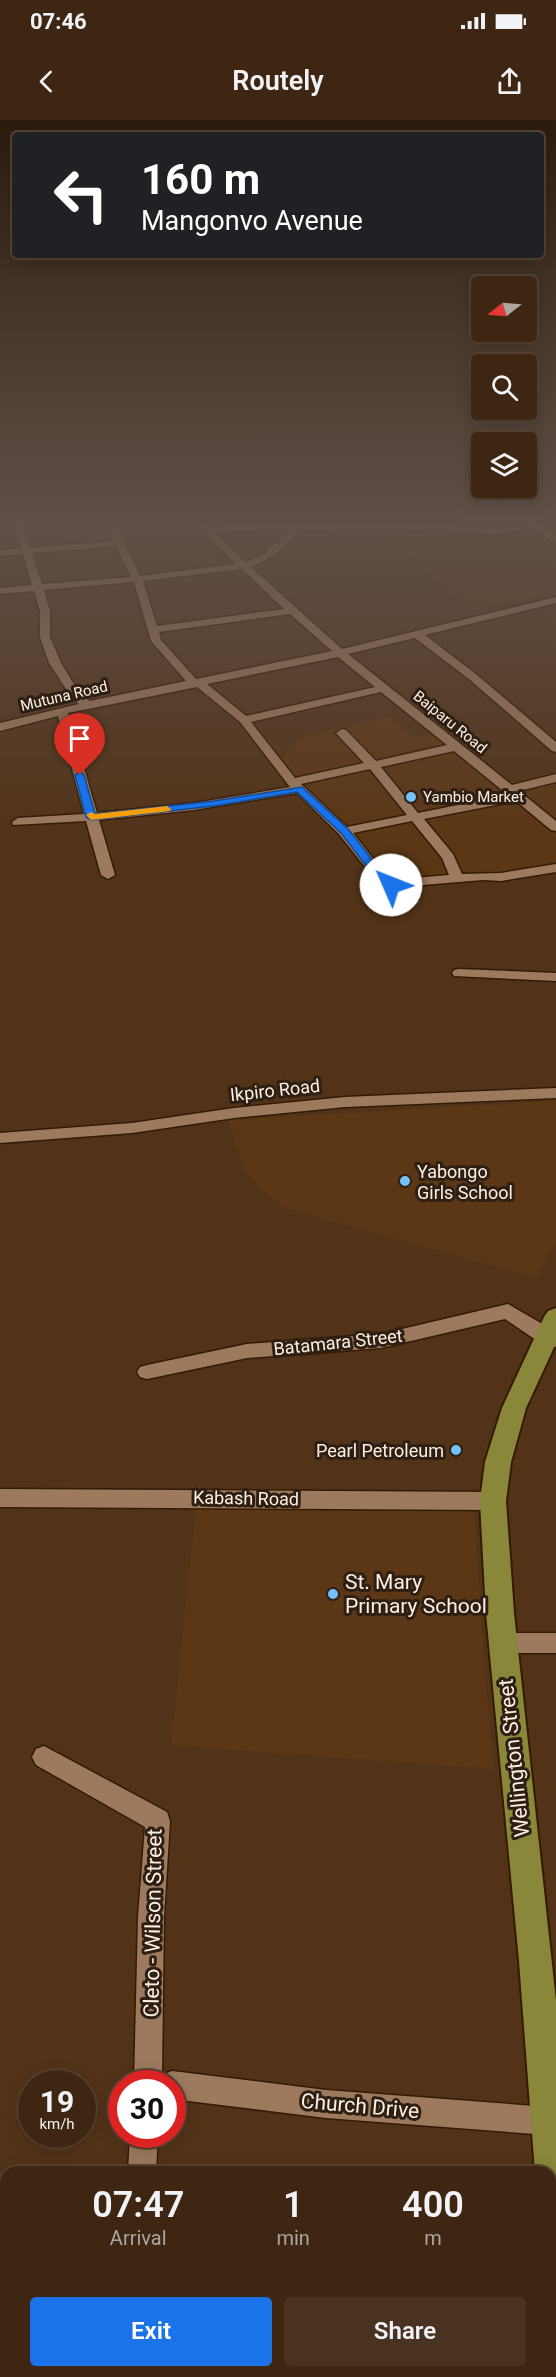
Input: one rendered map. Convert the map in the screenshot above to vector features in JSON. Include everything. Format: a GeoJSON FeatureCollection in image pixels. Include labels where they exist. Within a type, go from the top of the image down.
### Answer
{"type":"FeatureCollection","features":[{"type":"Feature","properties":{"kind":"main road","name":"Wellington Street"},"geometry":{"type":"LineString","coordinates":[[552,2166],[536,1961],[502,1643],[493,1501],[498,1462],[514,1408],[553,1332]]}},
{"type":"Feature","properties":{"kind":"street"},"geometry":{"type":"LineString","coordinates":[[45,622],[45,637],[55,663],[76,696],[88,705]]}},
{"type":"Feature","properties":{"kind":"street"},"geometry":{"type":"LineString","coordinates":[[149,622],[162,649],[196,683],[244,720],[295,786],[345,831],[385,883],[391,885],[483,876],[501,877],[556,868]]}},
{"type":"Feature","properties":{"kind":"street"},"geometry":{"type":"LineString","coordinates":[[151,630],[208,622]]}},
{"type":"Feature","properties":{"kind":"street","name":"Baiparu Road"},"geometry":{"type":"LineString","coordinates":[[305,622],[556,827]]}},
{"type":"Feature","properties":{"kind":"street","name":"Mutuna Road"},"geometry":{"type":"LineString","coordinates":[[0,727],[88,705],[340,653],[468,622]]}},
{"type":"Feature","properties":{"kind":"street"},"geometry":{"type":"LineString","coordinates":[[417,634],[473,677],[556,748]]}},
{"type":"Feature","properties":{"kind":"street"},"geometry":{"type":"LineString","coordinates":[[244,720],[383,688]]}},
{"type":"Feature","properties":{"kind":"street"},"geometry":{"type":"LineString","coordinates":[[62,711],[108,875]]}},
{"type":"Feature","properties":{"kind":"street"},"geometry":{"type":"LineString","coordinates":[[342,733],[372,764],[448,857],[458,879]]}},
{"type":"Feature","properties":{"kind":"street"},"geometry":{"type":"LineString","coordinates":[[18,822],[91,817],[214,803],[295,786],[372,764],[457,747]]}},
{"type":"Feature","properties":{"kind":"street"},"geometry":{"type":"LineString","coordinates":[[345,831],[416,817],[513,793],[556,778]]}},
{"type":"Feature","properties":{"kind":"street"},"geometry":{"type":"LineString","coordinates":[[459,973],[556,977]]}},
{"type":"Feature","properties":{"kind":"street","name":"Ikpiro Road"},"geometry":{"type":"LineString","coordinates":[[0,1138],[132,1128],[234,1113],[345,1102],[556,1093]]}},
{"type":"Feature","properties":{"kind":"street","name":"Batamara Street"},"geometry":{"type":"LineString","coordinates":[[147,1372],[247,1351],[381,1341],[508,1311],[553,1332]]}},
{"type":"Feature","properties":{"kind":"street","name":"Kabash Road"},"geometry":{"type":"LineString","coordinates":[[0,1498],[493,1501]]}},
{"type":"Feature","properties":{"kind":"street"},"geometry":{"type":"LineString","coordinates":[[502,1643],[556,1643]]}},
{"type":"Feature","properties":{"kind":"street","name":"Cleto - Wilson Street"},"geometry":{"type":"LineString","coordinates":[[44,1757],[158,1821],[151,1917],[150,2047],[154,2070]]}},
{"type":"Feature","properties":{"kind":"street","name":"Church Drive"},"geometry":{"type":"LineString","coordinates":[[186,2087],[326,2104],[548,2121]]}},
{"type":"Feature","properties":{"kind":"street"},"geometry":{"type":"LineString","coordinates":[[142,2166],[143,2148]]}},
{"type":"Feature","properties":{"kind":"shaded area","name":"Yambio Market"},"geometry":{"type":"Polygon","coordinates":[[[391,716],[414,738],[433,735],[556,834],[556,864],[495,876],[390,887],[279,759],[306,736],[391,716]]]}},
{"type":"Feature","properties":{"kind":"shaded area"},"geometry":{"type":"Polygon","coordinates":[[[556,779],[556,821],[514,789],[556,779]]]}},
{"type":"Feature","properties":{"kind":"shaded area","name":"Yabongo Girls School"},"geometry":{"type":"Polygon","coordinates":[[[556,1101],[556,1242],[537,1278],[285,1208],[245,1171],[229,1120],[556,1101]]]}},
{"type":"Feature","properties":{"kind":"shaded area","name":"St. Mary Primary School"},"geometry":{"type":"Polygon","coordinates":[[[196,1506],[474,1510],[485,1678],[494,1769],[171,1745],[196,1506]]]}},
{"type":"Feature","properties":{"kind":"slow traffic"},"geometry":{"type":"LineString","coordinates":[[91,815],[91,817],[167,809]]}},
{"type":"Feature","properties":{"kind":"place","name":"Yambio Market"},"geometry":{"type":"Point","coordinates":[411,797]}},
{"type":"Feature","properties":{"kind":"place","name":"Yabongo Girls School"},"geometry":{"type":"Point","coordinates":[405,1181]}},
{"type":"Feature","properties":{"kind":"place","name":"Pearl Petroleum"},"geometry":{"type":"Point","coordinates":[456,1450]}},
{"type":"Feature","properties":{"kind":"place","name":"St. Mary Primary School"},"geometry":{"type":"Point","coordinates":[333,1594]}},
{"type":"Feature","properties":{"kind":"route"},"geometry":{"type":"LineString","coordinates":[[80,775],[91,817],[214,803],[299,789],[345,831],[385,883],[391,885]]}}]}
